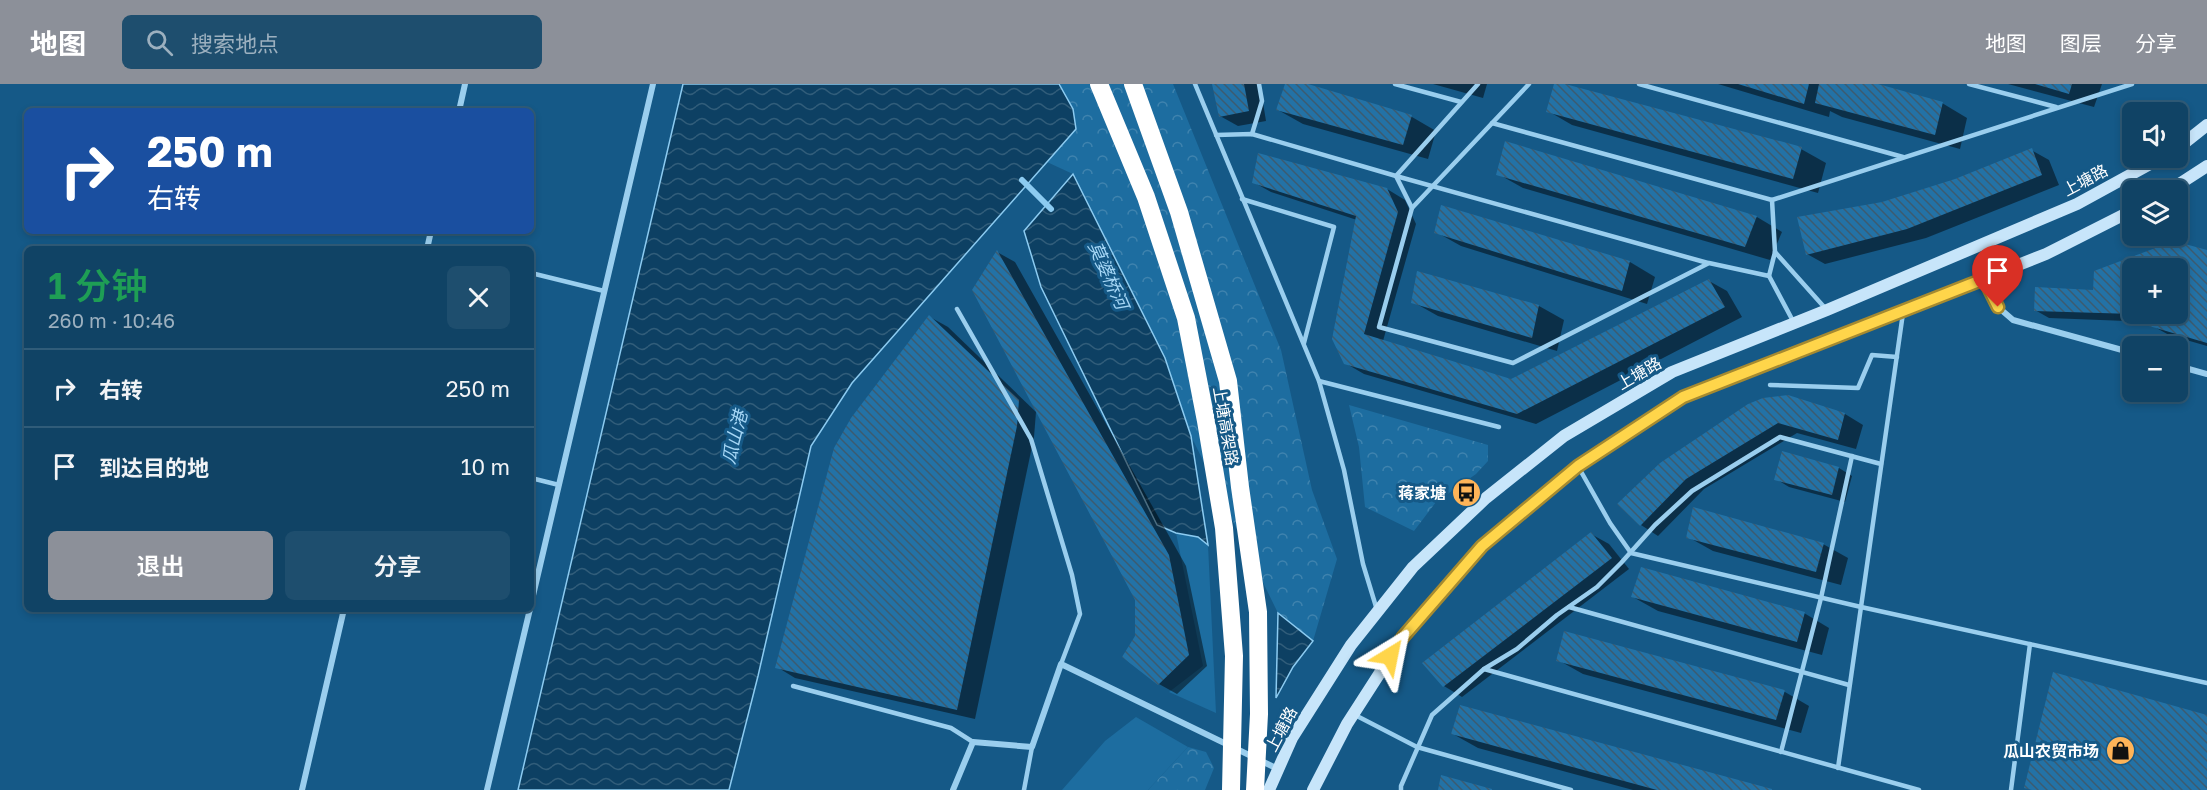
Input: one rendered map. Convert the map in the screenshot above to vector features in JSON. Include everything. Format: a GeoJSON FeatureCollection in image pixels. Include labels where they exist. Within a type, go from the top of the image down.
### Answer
{"type":"FeatureCollection","features":[{"type":"Feature","properties":{"kind":"highway","name":"上塘高架路"},"geometry":{"type":"LineString","coordinates":[[1099,84],[1146,197],[1186,318],[1206,421],[1224,528],[1233,644],[1231,790]]}},
{"type":"Feature","properties":{"kind":"highway","name":"上塘高架路"},"geometry":{"type":"LineString","coordinates":[[1133,84],[1179,212],[1228,381],[1258,612],[1259,714],[1255,790]]}},
{"type":"Feature","properties":{"kind":"main road"},"geometry":{"type":"LineString","coordinates":[[2188,140],[2207,125]]}},
{"type":"Feature","properties":{"kind":"main road"},"geometry":{"type":"LineString","coordinates":[[2185,180],[2207,166]]}},
{"type":"Feature","properties":{"kind":"main road","name":"上塘路"},"geometry":{"type":"LineString","coordinates":[[1269,790],[1292,738],[1351,645],[1421,559],[1486,498],[1564,436],[1672,372],[1827,310],[2077,204],[2143,168]]}},
{"type":"Feature","properties":{"kind":"main road"},"geometry":{"type":"LineString","coordinates":[[1313,790],[1353,714],[1403,637],[1482,546],[1578,466],[1683,397],[2046,254],[2122,216]]}},
{"type":"Feature","properties":{"kind":"street"},"geometry":{"type":"LineString","coordinates":[[460,108],[465,84]]}},
{"type":"Feature","properties":{"kind":"street"},"geometry":{"type":"LineString","coordinates":[[534,591],[653,84]]}},
{"type":"Feature","properties":{"kind":"street"},"geometry":{"type":"LineString","coordinates":[[1984,279],[1998,307],[2013,320],[2122,350]]}},
{"type":"Feature","properties":{"kind":"street"},"geometry":{"type":"LineString","coordinates":[[2188,369],[2207,374]]}},
{"type":"Feature","properties":{"kind":"street"},"geometry":{"type":"LineString","coordinates":[[302,790],[343,612]]}},
{"type":"Feature","properties":{"kind":"street"},"geometry":{"type":"LineString","coordinates":[[488,790],[529,612]]}},
{"type":"Feature","properties":{"kind":"street"},"geometry":{"type":"LineString","coordinates":[[953,790],[974,742],[1032,747],[1060,664],[1278,769]]}},
{"type":"Feature","properties":{"kind":"lane"},"geometry":{"type":"LineString","coordinates":[[1195,84],[1319,381],[1344,470],[1363,564],[1378,611]]}},
{"type":"Feature","properties":{"kind":"lane"},"geometry":{"type":"LineString","coordinates":[[1252,134],[1262,101],[1259,84]]}},
{"type":"Feature","properties":{"kind":"lane"},"geometry":{"type":"LineString","coordinates":[[1395,84],[1461,102]]}},
{"type":"Feature","properties":{"kind":"lane"},"geometry":{"type":"LineString","coordinates":[[1396,176],[1478,84]]}},
{"type":"Feature","properties":{"kind":"lane"},"geometry":{"type":"LineString","coordinates":[[1529,84],[1412,208],[1379,327],[1513,363],[1709,263]]}},
{"type":"Feature","properties":{"kind":"lane"},"geometry":{"type":"LineString","coordinates":[[1639,84],[1904,157]]}},
{"type":"Feature","properties":{"kind":"lane"},"geometry":{"type":"LineString","coordinates":[[1969,84],[2057,108]]}},
{"type":"Feature","properties":{"kind":"lane"},"geometry":{"type":"LineString","coordinates":[[1492,123],[1772,200],[2132,84]]}},
{"type":"Feature","properties":{"kind":"lane"},"geometry":{"type":"LineString","coordinates":[[1216,135],[1252,134],[1709,263],[1769,276]]}},
{"type":"Feature","properties":{"kind":"lane"},"geometry":{"type":"LineString","coordinates":[[1396,176],[1412,208]]}},
{"type":"Feature","properties":{"kind":"lane"},"geometry":{"type":"LineString","coordinates":[[1242,198],[1334,226],[1303,344]]}},
{"type":"Feature","properties":{"kind":"lane"},"geometry":{"type":"LineString","coordinates":[[1772,200],[1775,252],[1769,276],[1794,322]]}},
{"type":"Feature","properties":{"kind":"lane"},"geometry":{"type":"LineString","coordinates":[[1775,252],[1827,310]]}},
{"type":"Feature","properties":{"kind":"lane"},"geometry":{"type":"LineString","coordinates":[[534,274],[604,291]]}},
{"type":"Feature","properties":{"kind":"lane"},"geometry":{"type":"LineString","coordinates":[[957,309],[1031,439],[1072,575],[1080,614],[1060,664]]}},
{"type":"Feature","properties":{"kind":"lane"},"geometry":{"type":"LineString","coordinates":[[1838,768],[1903,311]]}},
{"type":"Feature","properties":{"kind":"lane"},"geometry":{"type":"LineString","coordinates":[[1770,384],[1858,388],[1872,355],[1897,357]]}},
{"type":"Feature","properties":{"kind":"lane"},"geometry":{"type":"LineString","coordinates":[[1319,381],[1499,427]]}},
{"type":"Feature","properties":{"kind":"lane"},"geometry":{"type":"LineString","coordinates":[[1401,790],[1432,715],[1484,669],[1516,649],[1569,606],[1597,587],[1655,525],[1692,491],[1780,437],[1881,464]]}},
{"type":"Feature","properties":{"kind":"lane"},"geometry":{"type":"LineString","coordinates":[[1781,752],[1821,598],[1852,456]]}},
{"type":"Feature","properties":{"kind":"lane"},"geometry":{"type":"LineString","coordinates":[[1578,466],[1610,523],[1631,553],[1861,608],[2207,683]]}},
{"type":"Feature","properties":{"kind":"lane"},"geometry":{"type":"LineString","coordinates":[[534,479],[559,485]]}},
{"type":"Feature","properties":{"kind":"lane"},"geometry":{"type":"LineString","coordinates":[[1569,606],[1849,685]]}},
{"type":"Feature","properties":{"kind":"lane"},"geometry":{"type":"LineString","coordinates":[[2011,790],[2030,645]]}},
{"type":"Feature","properties":{"kind":"lane"},"geometry":{"type":"LineString","coordinates":[[1484,669],[1919,790]]}},
{"type":"Feature","properties":{"kind":"lane"},"geometry":{"type":"LineString","coordinates":[[793,686],[951,728],[974,742]]}},
{"type":"Feature","properties":{"kind":"lane"},"geometry":{"type":"LineString","coordinates":[[1353,714],[1417,747],[1571,790]]}},
{"type":"Feature","properties":{"kind":"lane"},"geometry":{"type":"LineString","coordinates":[[1024,790],[1032,747]]}},
{"type":"Feature","properties":{"kind":"green space"},"geometry":{"type":"Polygon","coordinates":[[[1059,84],[1173,84],[1281,350],[1312,490],[1337,559],[1313,641],[1278,613],[1191,436],[1165,358],[1073,174],[1047,162],[1075,129],[1073,109],[1059,84]]]}},
{"type":"Feature","properties":{"kind":"green space"},"geometry":{"type":"Polygon","coordinates":[[[1349,405],[1488,445],[1488,461],[1476,474],[1436,502],[1414,531],[1365,507],[1359,447],[1349,405]]]}},
{"type":"Feature","properties":{"kind":"green space"},"geometry":{"type":"Polygon","coordinates":[[[1176,533],[1199,537],[1208,545],[1216,713],[1169,692],[1203,666],[1176,533]]]}},
{"type":"Feature","properties":{"kind":"green space"},"geometry":{"type":"Polygon","coordinates":[[[1136,717],[1188,747],[1148,790],[1062,790],[1105,741],[1136,717]]]}},
{"type":"Feature","properties":{"kind":"green space"},"geometry":{"type":"Polygon","coordinates":[[[1188,747],[1206,752],[1214,768],[1205,790],[1148,790],[1188,747]]]}},
{"type":"Feature","properties":{"kind":"water","name":"瓜山港"},"geometry":{"type":"Polygon","coordinates":[[[683,84],[1059,84],[1073,109],[1076,129],[852,383],[811,446],[729,790],[518,790],[683,84]]]}},
{"type":"Feature","properties":{"kind":"water"},"geometry":{"type":"Polygon","coordinates":[[[1073,174],[1165,358],[1191,436],[1208,545],[1198,537],[1176,533],[1157,525],[1041,287],[1024,231],[1073,174]]]}},
{"type":"Feature","properties":{"kind":"water"},"geometry":{"type":"Polygon","coordinates":[[[1278,613],[1313,641],[1293,667],[1276,698],[1278,613]]]}},
{"type":"Feature","properties":{"kind":"building"},"geometry":{"type":"Polygon","coordinates":[[[1212,84],[1244,84],[1249,111],[1219,117],[1212,84]]]}},
{"type":"Feature","properties":{"kind":"building"},"geometry":{"type":"Polygon","coordinates":[[[1285,84],[1308,84],[1412,115],[1403,145],[1276,110],[1285,84]]]}},
{"type":"Feature","properties":{"kind":"building"},"geometry":{"type":"Polygon","coordinates":[[[1554,84],[1565,84],[1802,147],[1793,179],[1546,112],[1554,84]]]}},
{"type":"Feature","properties":{"kind":"building"},"geometry":{"type":"Polygon","coordinates":[[[1738,84],[1809,84],[1804,104],[1738,84]]]}},
{"type":"Feature","properties":{"kind":"building"},"geometry":{"type":"Polygon","coordinates":[[[1819,84],[1878,84],[1943,102],[1935,135],[1815,103],[1819,84]]]}},
{"type":"Feature","properties":{"kind":"building"},"geometry":{"type":"Polygon","coordinates":[[[2035,84],[2072,84],[2069,94],[2035,84]]]}},
{"type":"Feature","properties":{"kind":"building"},"geometry":{"type":"Polygon","coordinates":[[[1505,141],[1757,216],[1745,247],[1496,175],[1505,141]]]}},
{"type":"Feature","properties":{"kind":"building"},"geometry":{"type":"Polygon","coordinates":[[[2032,148],[2042,175],[1907,229],[1806,255],[1797,217],[1882,202],[1955,179],[2032,148]]]}},
{"type":"Feature","properties":{"kind":"building"},"geometry":{"type":"Polygon","coordinates":[[[1258,153],[1387,188],[1398,212],[1364,334],[1511,379],[1709,279],[1725,307],[1517,414],[1344,364],[1332,339],[1356,216],[1252,183],[1258,153]]]}},
{"type":"Feature","properties":{"kind":"building"},"geometry":{"type":"Polygon","coordinates":[[[1441,205],[1630,261],[1622,291],[1434,233],[1441,205]]]}},
{"type":"Feature","properties":{"kind":"building"},"geometry":{"type":"Polygon","coordinates":[[[2188,245],[2207,250],[2207,343],[2149,326],[2150,324],[2188,324],[2188,258],[2129,258],[2161,246],[2188,245]]]}},
{"type":"Feature","properties":{"kind":"building"},"geometry":{"type":"Polygon","coordinates":[[[997,250],[1169,555],[1189,655],[1158,685],[1122,657],[1135,636],[1135,600],[972,290],[997,250]]]}},
{"type":"Feature","properties":{"kind":"building"},"geometry":{"type":"Polygon","coordinates":[[[2122,260],[2122,314],[2034,311],[2035,287],[2093,290],[2094,271],[2122,260]]]}},
{"type":"Feature","properties":{"kind":"building"},"geometry":{"type":"Polygon","coordinates":[[[1417,271],[1539,305],[1532,338],[1411,303],[1417,271]]]}},
{"type":"Feature","properties":{"kind":"building"},"geometry":{"type":"Polygon","coordinates":[[[929,315],[1019,400],[1017,426],[957,710],[775,668],[834,448],[851,418],[929,315]]]}},
{"type":"Feature","properties":{"kind":"building"},"geometry":{"type":"Polygon","coordinates":[[[1788,395],[1845,413],[1838,440],[1778,423],[1686,479],[1640,526],[1617,504],[1660,463],[1748,404],[1763,398],[1788,395]]]}},
{"type":"Feature","properties":{"kind":"building"},"geometry":{"type":"Polygon","coordinates":[[[1782,451],[1839,467],[1832,495],[1774,480],[1782,451]]]}},
{"type":"Feature","properties":{"kind":"building"},"geometry":{"type":"Polygon","coordinates":[[[1693,507],[1824,543],[1816,572],[1686,538],[1693,507]]]}},
{"type":"Feature","properties":{"kind":"building"},"geometry":{"type":"Polygon","coordinates":[[[1591,532],[1612,558],[1443,687],[1422,663],[1591,532]]]}},
{"type":"Feature","properties":{"kind":"building"},"geometry":{"type":"Polygon","coordinates":[[[1641,567],[1805,612],[1797,642],[1631,597],[1641,567]]]}},
{"type":"Feature","properties":{"kind":"building"},"geometry":{"type":"Polygon","coordinates":[[[1564,631],[1785,690],[1776,720],[1556,661],[1564,631]]]}},
{"type":"Feature","properties":{"kind":"building","name":"瓜山农贸市场"},"geometry":{"type":"Polygon","coordinates":[[[2053,672],[2207,715],[2207,790],[2032,790],[2024,788],[2053,672]]]}},
{"type":"Feature","properties":{"kind":"building"},"geometry":{"type":"Polygon","coordinates":[[[1460,705],[1772,790],[1657,790],[1451,734],[1460,705]]]}},
{"type":"Feature","properties":{"kind":"building"},"geometry":{"type":"Polygon","coordinates":[[[1441,775],[1492,789],[1492,790],[1438,790],[1441,775]]]}},
{"type":"Feature","properties":{"kind":"waterway","name":"莫婆桥河"},"geometry":{"type":"LineString","coordinates":[[1022,180],[1051,209]]}},
{"type":"Feature","properties":{"kind":"place","name":"蒋家塘"},"geometry":{"type":"Point","coordinates":[1467,493]}},
{"type":"Feature","properties":{"kind":"place","name":"瓜山农贸市场"},"geometry":{"type":"Point","coordinates":[2120,751]}},
{"type":"Feature","properties":{"kind":"route"},"geometry":{"type":"LineString","coordinates":[[1390,656],[1403,637],[1482,546],[1578,466],[1683,397],[1984,279],[1998,307]]}}]}
